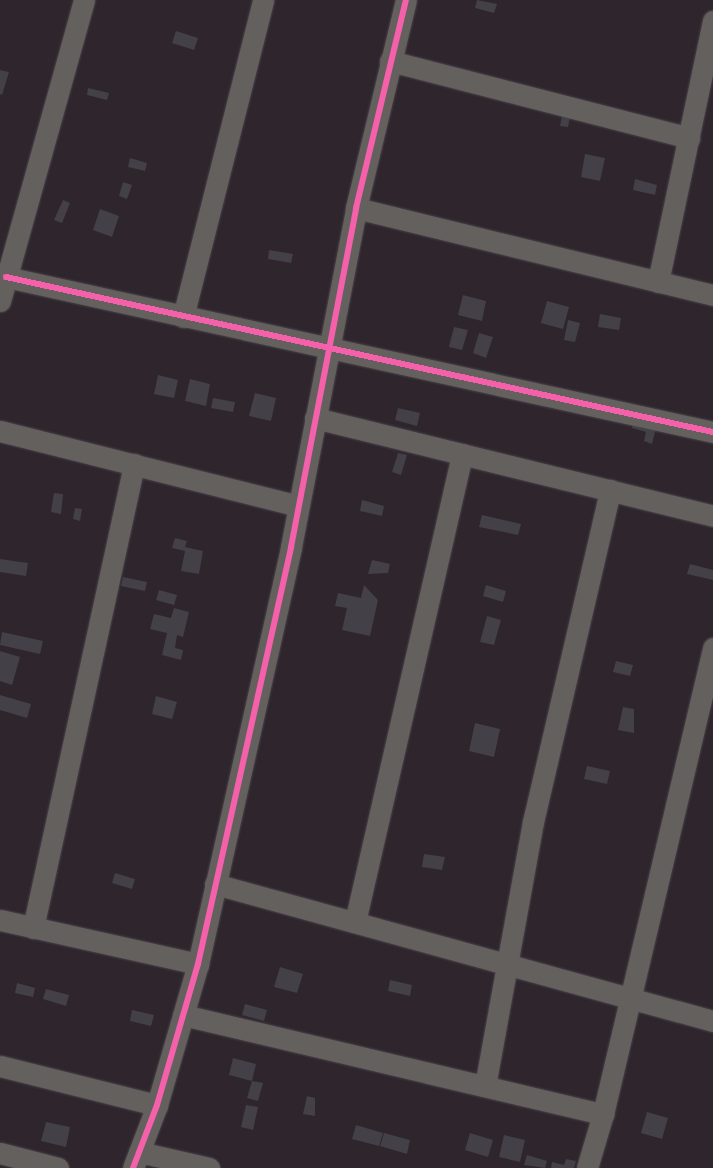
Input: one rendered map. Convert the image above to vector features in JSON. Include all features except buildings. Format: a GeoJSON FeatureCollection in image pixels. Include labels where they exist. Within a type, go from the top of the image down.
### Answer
{"type":"FeatureCollection","features":[{"type":"Feature","properties":{"kind":"street"},"geometry":{"type":"LineString","coordinates":[[0,301],[84,0]]}},
{"type":"Feature","properties":{"kind":"street"},"geometry":{"type":"LineString","coordinates":[[182,317],[263,0]]}},
{"type":"Feature","properties":{"kind":"street"},"geometry":{"type":"LineString","coordinates":[[209,1168],[136,1160],[157,1105],[198,964],[298,506],[356,208],[390,60],[406,0]]}},
{"type":"Feature","properties":{"kind":"street"},"geometry":{"type":"LineString","coordinates":[[658,282],[713,21]]}},
{"type":"Feature","properties":{"kind":"street"},"geometry":{"type":"LineString","coordinates":[[390,60],[689,138]]}},
{"type":"Feature","properties":{"kind":"street"},"geometry":{"type":"LineString","coordinates":[[356,208],[713,295]]}},
{"type":"Feature","properties":{"kind":"street"},"geometry":{"type":"LineString","coordinates":[[6,277],[328,350],[713,432]]}},
{"type":"Feature","properties":{"kind":"street"},"geometry":{"type":"LineString","coordinates":[[315,418],[713,516]]}},
{"type":"Feature","properties":{"kind":"street"},"geometry":{"type":"LineString","coordinates":[[0,430],[298,506]]}},
{"type":"Feature","properties":{"kind":"street"},"geometry":{"type":"LineString","coordinates":[[356,922],[462,454]]}},
{"type":"Feature","properties":{"kind":"street"},"geometry":{"type":"LineString","coordinates":[[33,928],[134,464]]}},
{"type":"Feature","properties":{"kind":"street"},"geometry":{"type":"LineString","coordinates":[[485,1086],[533,822],[610,490]]}},
{"type":"Feature","properties":{"kind":"street"},"geometry":{"type":"LineString","coordinates":[[587,1168],[603,1114],[713,648]]}},
{"type":"Feature","properties":{"kind":"street"},"geometry":{"type":"LineString","coordinates":[[215,884],[713,1021]]}},
{"type":"Feature","properties":{"kind":"street"},"geometry":{"type":"LineString","coordinates":[[0,920],[198,964]]}},
{"type":"Feature","properties":{"kind":"street"},"geometry":{"type":"LineString","coordinates":[[183,1015],[603,1114]]}},
{"type":"Feature","properties":{"kind":"street"},"geometry":{"type":"LineString","coordinates":[[0,1066],[157,1105]]}},
{"type":"Feature","properties":{"kind":"street"},"geometry":{"type":"LineString","coordinates":[[0,1153],[58,1168]]}},
{"type":"Feature","properties":{"kind":"cycle path"},"geometry":{"type":"LineString","coordinates":[[133,1168],[157,1105],[198,964],[291,547],[356,208],[406,0]]}},
{"type":"Feature","properties":{"kind":"cycle path"},"geometry":{"type":"LineString","coordinates":[[6,277],[713,432]]}}]}
